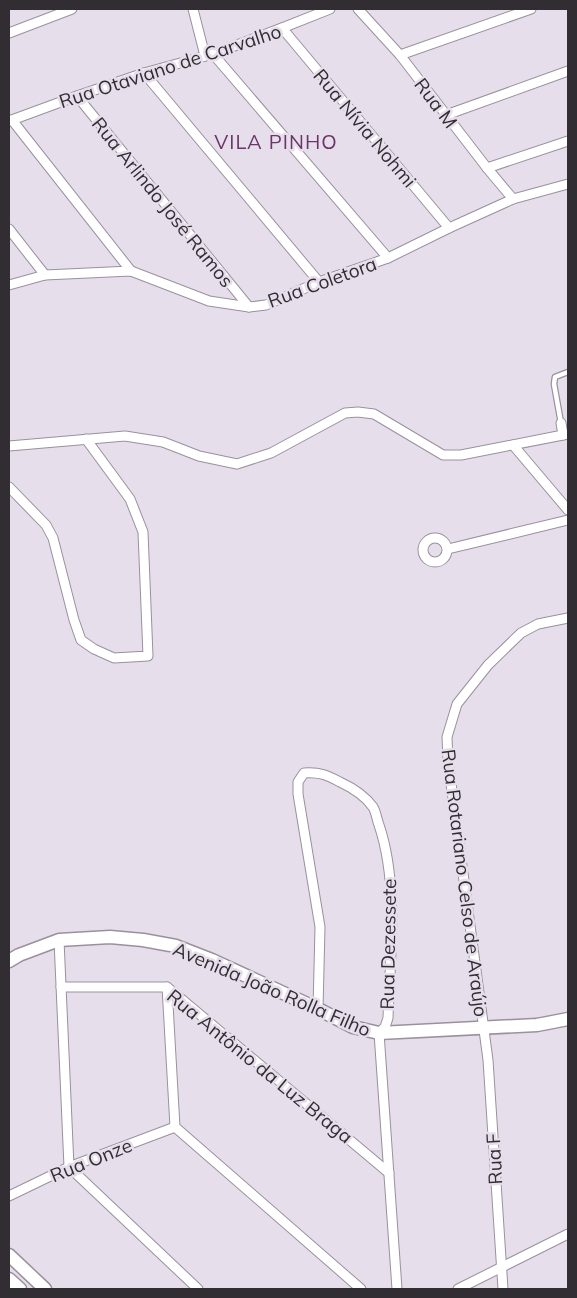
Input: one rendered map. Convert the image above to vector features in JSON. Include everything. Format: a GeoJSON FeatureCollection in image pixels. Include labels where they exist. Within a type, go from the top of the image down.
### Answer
{"type":"FeatureCollection","features":[{"type":"Feature","properties":{"kind":"street"},"geometry":{"type":"LineString","coordinates":[[9,33],[56,11],[72,9]]}},
{"type":"Feature","properties":{"kind":"street"},"geometry":{"type":"LineString","coordinates":[[193,9],[209,55],[388,258]]}},
{"type":"Feature","properties":{"kind":"street","name":"Rua Otaviano de Carvalho"},"geometry":{"type":"LineString","coordinates":[[10,120],[144,73],[209,55],[330,9]]}},
{"type":"Feature","properties":{"kind":"street","name":"Rua M"},"geometry":{"type":"LineString","coordinates":[[358,9],[400,55],[513,199]]}},
{"type":"Feature","properties":{"kind":"street"},"geometry":{"type":"LineString","coordinates":[[400,55],[531,9]]}},
{"type":"Feature","properties":{"kind":"street","name":"Rua Nívia Nohmi"},"geometry":{"type":"LineString","coordinates":[[282,28],[449,228]]}},
{"type":"Feature","properties":{"kind":"street"},"geometry":{"type":"LineString","coordinates":[[446,116],[568,72]]}},
{"type":"Feature","properties":{"kind":"street"},"geometry":{"type":"LineString","coordinates":[[144,73],[319,282]]}},
{"type":"Feature","properties":{"kind":"street","name":"Rua Arlindo José Ramos"},"geometry":{"type":"LineString","coordinates":[[77,96],[249,308]]}},
{"type":"Feature","properties":{"kind":"street"},"geometry":{"type":"LineString","coordinates":[[10,120],[131,271]]}},
{"type":"Feature","properties":{"kind":"street"},"geometry":{"type":"LineString","coordinates":[[487,168],[568,141]]}},
{"type":"Feature","properties":{"kind":"street","name":"Rua Coletora"},"geometry":{"type":"LineString","coordinates":[[9,285],[45,275],[131,271],[209,301],[249,308],[266,305],[319,282],[388,258],[513,199],[568,184]]}},
{"type":"Feature","properties":{"kind":"street"},"geometry":{"type":"LineString","coordinates":[[9,229],[45,275]]}},
{"type":"Feature","properties":{"kind":"street"},"geometry":{"type":"LineString","coordinates":[[9,446],[125,436],[163,442],[199,456],[237,464],[271,453],[345,414],[358,412],[374,414],[443,454],[461,456],[566,434],[561,423]]}},
{"type":"Feature","properties":{"kind":"street"},"geometry":{"type":"LineString","coordinates":[[9,487],[46,525],[53,538],[81,640],[94,649],[114,658],[148,656],[143,532],[130,499],[86,439]]}},
{"type":"Feature","properties":{"kind":"street"},"geometry":{"type":"LineString","coordinates":[[513,445],[568,510]]}},
{"type":"Feature","properties":{"kind":"street"},"geometry":{"type":"LineString","coordinates":[[448,549],[568,520]]}},
{"type":"Feature","properties":{"kind":"street","name":"Rua Rotariano Celso de Araújo"},"geometry":{"type":"LineString","coordinates":[[483,1028],[448,761],[447,737],[456,704],[488,665],[521,633],[538,624],[568,618]]}},
{"type":"Feature","properties":{"kind":"street","name":"Rua Dezessete"},"geometry":{"type":"LineString","coordinates":[[318,1009],[320,927],[298,794],[298,782],[304,774],[316,773],[327,775],[355,790],[373,808],[383,836],[389,868],[392,908],[388,1018],[385,1027],[379,1033]]}},
{"type":"Feature","properties":{"kind":"street","name":"Avenida João Rolla Filho"},"geometry":{"type":"LineString","coordinates":[[9,961],[19,955],[59,940],[110,938],[143,940],[176,946],[212,960],[353,1027],[379,1033],[537,1025],[568,1018]]}},
{"type":"Feature","properties":{"kind":"street"},"geometry":{"type":"LineString","coordinates":[[59,940],[69,1167],[198,1289]]}},
{"type":"Feature","properties":{"kind":"street","name":"Rua Antônio da Luz Braga"},"geometry":{"type":"LineString","coordinates":[[61,987],[167,987],[389,1173]]}},
{"type":"Feature","properties":{"kind":"street"},"geometry":{"type":"LineString","coordinates":[[167,987],[175,1127],[361,1289]]}},
{"type":"Feature","properties":{"kind":"street","name":"Rua F"},"geometry":{"type":"LineString","coordinates":[[483,1028],[488,1060],[503,1289]]}},
{"type":"Feature","properties":{"kind":"street"},"geometry":{"type":"LineString","coordinates":[[379,1033],[396,1289]]}},
{"type":"Feature","properties":{"kind":"street","name":"Rua Onze"},"geometry":{"type":"LineString","coordinates":[[9,1196],[69,1167],[175,1127]]}},
{"type":"Feature","properties":{"kind":"street"},"geometry":{"type":"LineString","coordinates":[[458,1289],[568,1234]]}},
{"type":"Feature","properties":{"kind":"street"},"geometry":{"type":"LineString","coordinates":[[10,1259],[45,1289]]}},
{"type":"Feature","properties":{"kind":"street"},"geometry":{"type":"LineString","coordinates":[[9,1279],[20,1289]]}},
{"type":"Feature","properties":{"kind":"lane"},"geometry":{"type":"LineString","coordinates":[[561,423],[554,380],[555,377],[568,372]]}},
{"type":"Feature","properties":{"kind":"district","name":"VILA PINHO"},"geometry":{"type":"Point","coordinates":[276,141]}}]}
